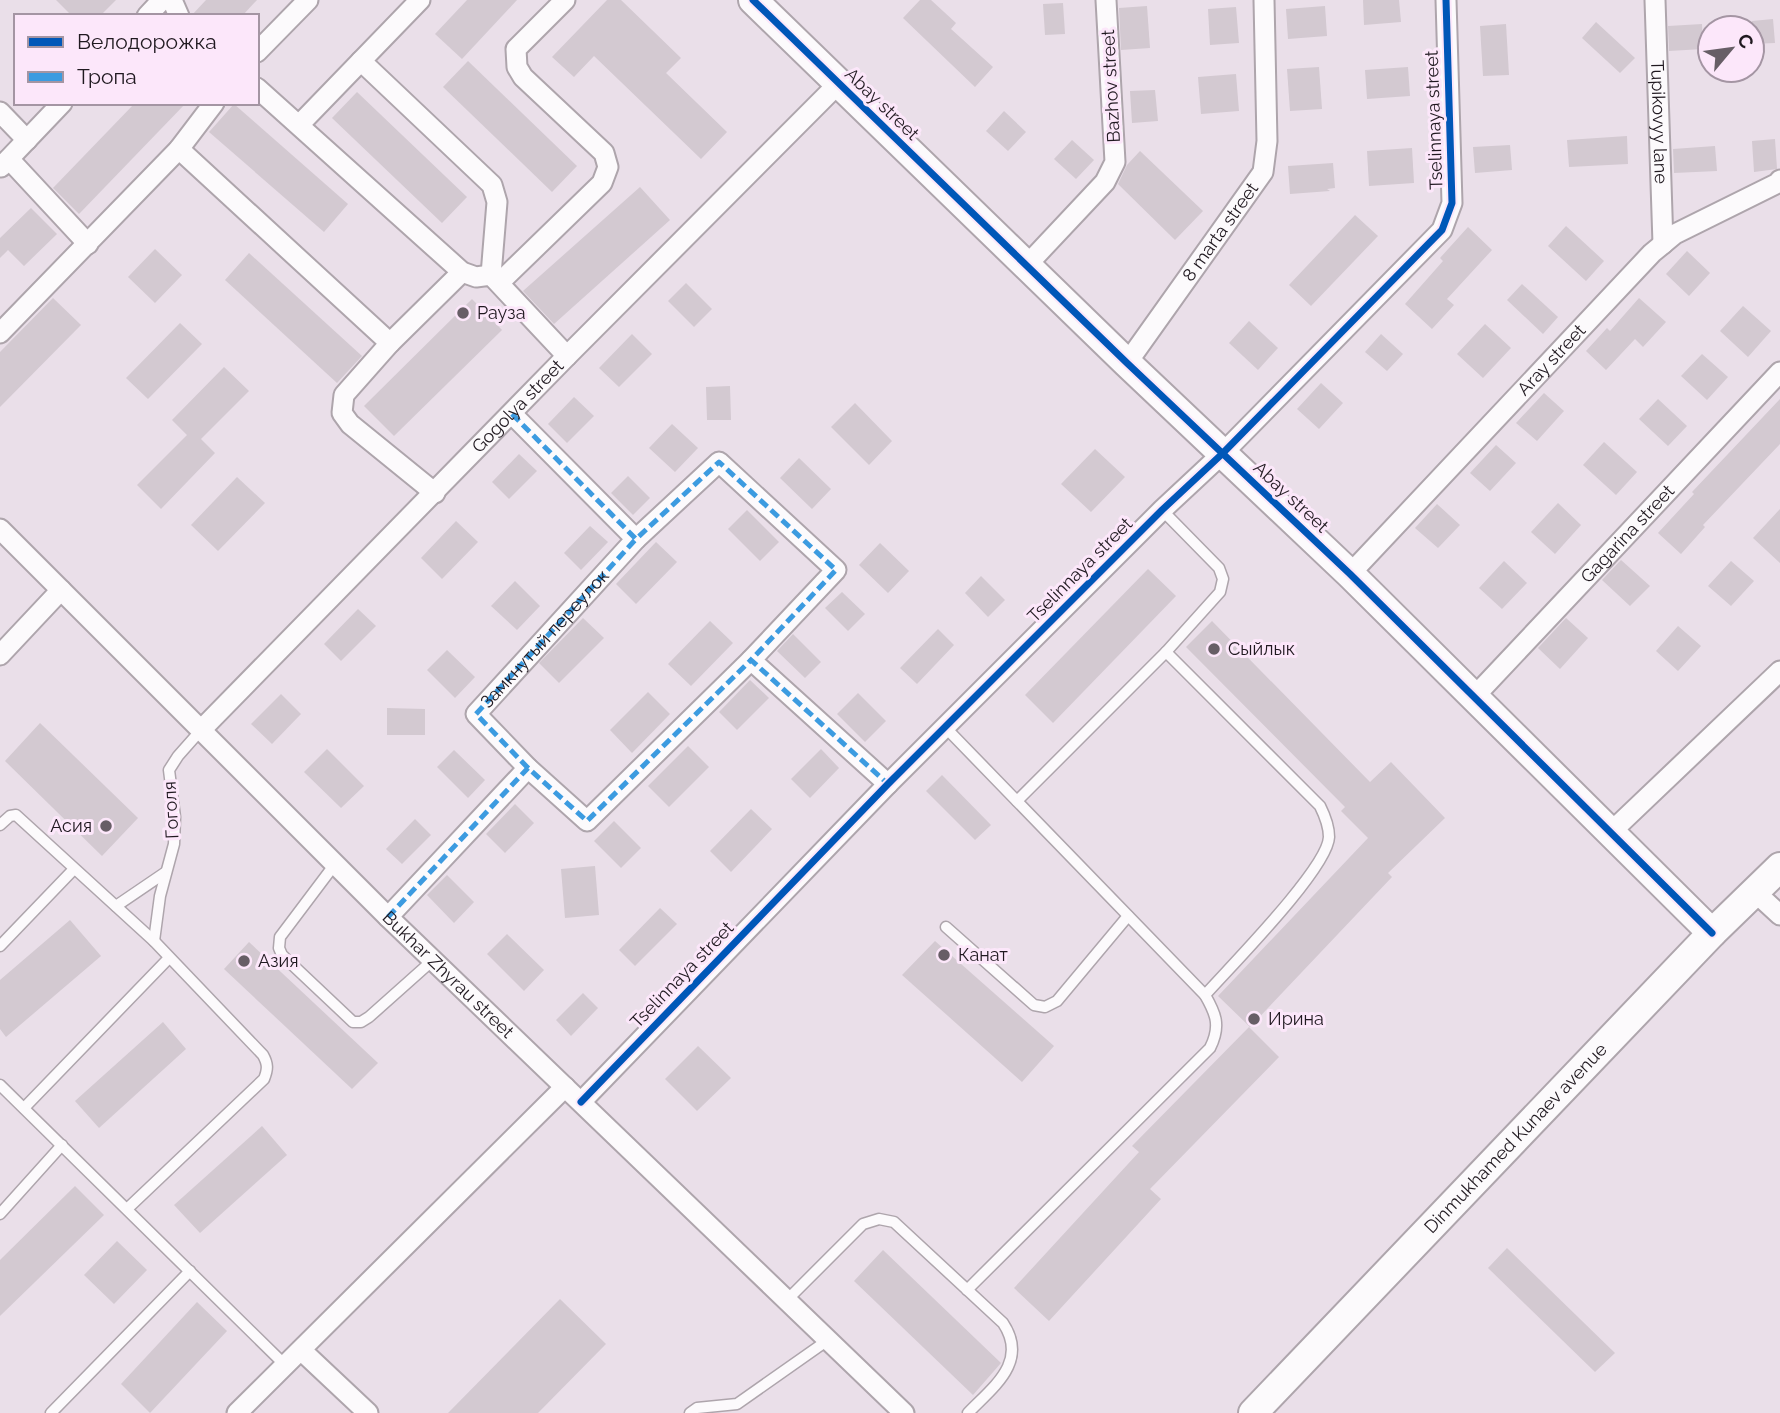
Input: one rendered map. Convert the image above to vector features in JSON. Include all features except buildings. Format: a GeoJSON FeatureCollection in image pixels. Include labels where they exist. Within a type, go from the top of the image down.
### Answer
{"type":"FeatureCollection","features":[{"type":"Feature","properties":{"kind":"street"},"geometry":{"type":"LineString","coordinates":[[149,14],[162,0]]}},
{"type":"Feature","properties":{"kind":"street"},"geometry":{"type":"LineString","coordinates":[[259,50],[308,0]]}},
{"type":"Feature","properties":{"kind":"street"},"geometry":{"type":"LineString","coordinates":[[299,125],[420,0]]}},
{"type":"Feature","properties":{"kind":"street"},"geometry":{"type":"LineString","coordinates":[[495,279],[602,183],[608,167],[604,153],[523,77],[517,68],[516,49],[565,0]]}},
{"type":"Feature","properties":{"kind":"street","name":"Bazhov street"},"geometry":{"type":"LineString","coordinates":[[1027,265],[1105,182],[1115,162],[1106,0]]}},
{"type":"Feature","properties":{"kind":"street","name":"8 marta street"},"geometry":{"type":"LineString","coordinates":[[1127,363],[1263,172],[1267,141],[1264,0]]}},
{"type":"Feature","properties":{"kind":"street","name":"Tselinnaya street"},"geometry":{"type":"LineString","coordinates":[[581,1102],[945,727],[1222,454],[1442,229],[1452,203],[1446,0]]}},
{"type":"Feature","properties":{"kind":"street","name":"Tupikovyy lane"},"geometry":{"type":"LineString","coordinates":[[1655,0],[1662,244]]}},
{"type":"Feature","properties":{"kind":"street","name":"Abay street"},"geometry":{"type":"LineString","coordinates":[[761,3],[838,84],[1350,574],[1712,933]]}},
{"type":"Feature","properties":{"kind":"street"},"geometry":{"type":"LineString","coordinates":[[361,61],[492,185],[496,202],[495,279]]}},
{"type":"Feature","properties":{"kind":"street","name":"Gogolya street"},"geometry":{"type":"LineString","coordinates":[[201,730],[838,84]]}},
{"type":"Feature","properties":{"kind":"street"},"geometry":{"type":"LineString","coordinates":[[259,90],[462,272],[495,279],[567,356]]}},
{"type":"Feature","properties":{"kind":"street"},"geometry":{"type":"LineString","coordinates":[[60,105],[4,163],[88,244]]}},
{"type":"Feature","properties":{"kind":"street"},"geometry":{"type":"LineString","coordinates":[[0,333],[179,149],[212,105]]}},
{"type":"Feature","properties":{"kind":"street"},"geometry":{"type":"LineString","coordinates":[[0,112],[27,140]]}},
{"type":"Feature","properties":{"kind":"street"},"geometry":{"type":"LineString","coordinates":[[179,149],[390,343]]}},
{"type":"Feature","properties":{"kind":"street","name":"Aray street"},"geometry":{"type":"LineString","coordinates":[[1350,574],[1662,244],[1675,234],[1780,180]]}},
{"type":"Feature","properties":{"kind":"street"},"geometry":{"type":"LineString","coordinates":[[435,492],[350,424],[342,413],[344,395],[390,343],[462,272]]}},
{"type":"Feature","properties":{"kind":"street","name":"Gagarina street"},"geometry":{"type":"LineString","coordinates":[[1474,697],[1780,372]]}},
{"type":"Feature","properties":{"kind":"street"},"geometry":{"type":"LineString","coordinates":[[512,414],[636,539]]}},
{"type":"Feature","properties":{"kind":"street","name":"Замкнутый переулок"},"geometry":{"type":"LineString","coordinates":[[719,462],[836,570],[751,660],[587,821],[528,768],[476,714],[636,539],[719,462]]}},
{"type":"Feature","properties":{"kind":"street","name":"Bukhar Zhyrau street"},"geometry":{"type":"LineString","coordinates":[[0,529],[388,917],[904,1413]]}},
{"type":"Feature","properties":{"kind":"street"},"geometry":{"type":"LineString","coordinates":[[0,655],[61,590]]}},
{"type":"Feature","properties":{"kind":"street"},"geometry":{"type":"LineString","coordinates":[[751,660],[888,785]]}},
{"type":"Feature","properties":{"kind":"street"},"geometry":{"type":"LineString","coordinates":[[1611,832],[1780,671]]}},
{"type":"Feature","properties":{"kind":"street"},"geometry":{"type":"LineString","coordinates":[[388,917],[528,768]]}},
{"type":"Feature","properties":{"kind":"street","name":"Dinmukhamed Kunaev avenue"},"geometry":{"type":"LineString","coordinates":[[1253,1413],[1712,933],[1780,867]]}},
{"type":"Feature","properties":{"kind":"street"},"geometry":{"type":"LineString","coordinates":[[1755,892],[1780,915]]}},
{"type":"Feature","properties":{"kind":"street"},"geometry":{"type":"LineString","coordinates":[[237,1413],[565,1087]]}},
{"type":"Feature","properties":{"kind":"street"},"geometry":{"type":"LineString","coordinates":[[301,1350],[368,1413]]}},
{"type":"Feature","properties":{"kind":"lane"},"geometry":{"type":"LineString","coordinates":[[1017,801],[1166,652],[1220,592],[1223,579],[1220,568],[1163,510]]}},
{"type":"Feature","properties":{"kind":"lane"},"geometry":{"type":"LineString","coordinates":[[1166,652],[1320,806],[1329,838],[1324,854],[1307,880],[1205,995]]}},
{"type":"Feature","properties":{"kind":"lane"},"geometry":{"type":"LineString","coordinates":[[945,727],[1205,995],[1218,1021],[1210,1048],[967,1290]]}},
{"type":"Feature","properties":{"kind":"lane","name":"Гоголя"},"geometry":{"type":"LineString","coordinates":[[154,941],[160,895],[174,845],[175,817],[169,769],[201,730]]}},
{"type":"Feature","properties":{"kind":"lane"},"geometry":{"type":"LineString","coordinates":[[0,825],[10,816],[16,815],[154,941],[263,1055],[268,1068],[264,1079],[127,1209]]}},
{"type":"Feature","properties":{"kind":"lane"},"geometry":{"type":"LineString","coordinates":[[335,864],[280,937],[279,948],[282,955],[353,1022],[369,1017],[433,960]]}},
{"type":"Feature","properties":{"kind":"lane"},"geometry":{"type":"LineString","coordinates":[[0,946],[74,869]]}},
{"type":"Feature","properties":{"kind":"lane"},"geometry":{"type":"LineString","coordinates":[[116,906],[166,871]]}},
{"type":"Feature","properties":{"kind":"lane"},"geometry":{"type":"LineString","coordinates":[[947,927],[1034,1005],[1045,1007],[1057,1001],[1128,916]]}},
{"type":"Feature","properties":{"kind":"lane"},"geometry":{"type":"LineString","coordinates":[[24,1108],[169,958]]}},
{"type":"Feature","properties":{"kind":"lane"},"geometry":{"type":"LineString","coordinates":[[0,1084],[284,1364]]}},
{"type":"Feature","properties":{"kind":"lane"},"geometry":{"type":"LineString","coordinates":[[0,1214],[62,1145]]}},
{"type":"Feature","properties":{"kind":"lane"},"geometry":{"type":"LineString","coordinates":[[787,1300],[863,1224],[879,1219],[894,1222],[1009,1331],[1012,1352],[1006,1373],[968,1413]]}},
{"type":"Feature","properties":{"kind":"lane"},"geometry":{"type":"LineString","coordinates":[[51,1413],[190,1270]]}},
{"type":"Feature","properties":{"kind":"lane"},"geometry":{"type":"LineString","coordinates":[[690,1413],[696,1408],[736,1409],[828,1340]]}},
{"type":"Feature","properties":{"kind":"marked path"},"geometry":{"type":"LineString","coordinates":[[512,414],[636,539],[719,462],[836,570],[751,660],[888,784]]}},
{"type":"Feature","properties":{"kind":"marked path"},"geometry":{"type":"LineString","coordinates":[[528,768],[476,714],[636,539]]}},
{"type":"Feature","properties":{"kind":"marked path"},"geometry":{"type":"LineString","coordinates":[[388,917],[528,768],[587,821],[751,660]]}},
{"type":"Feature","properties":{"kind":"cycle path"},"geometry":{"type":"LineString","coordinates":[[753,0],[1127,363],[1350,574],[1712,933]]}},
{"type":"Feature","properties":{"kind":"cycle path"},"geometry":{"type":"LineString","coordinates":[[581,1102],[888,784],[1162,510],[1222,454],[1442,230],[1452,203],[1446,0]]}},
{"type":"Feature","properties":{"kind":"place","name":"Рауза"},"geometry":{"type":"Point","coordinates":[463,313]}},
{"type":"Feature","properties":{"kind":"place","name":"Сыйлык"},"geometry":{"type":"Point","coordinates":[1214,649]}},
{"type":"Feature","properties":{"kind":"place","name":"Асия"},"geometry":{"type":"Point","coordinates":[106,826]}},
{"type":"Feature","properties":{"kind":"place","name":"Канат"},"geometry":{"type":"Point","coordinates":[944,955]}},
{"type":"Feature","properties":{"kind":"place","name":"Азия"},"geometry":{"type":"Point","coordinates":[244,961]}},
{"type":"Feature","properties":{"kind":"place","name":"Ирина"},"geometry":{"type":"Point","coordinates":[1254,1019]}}]}
